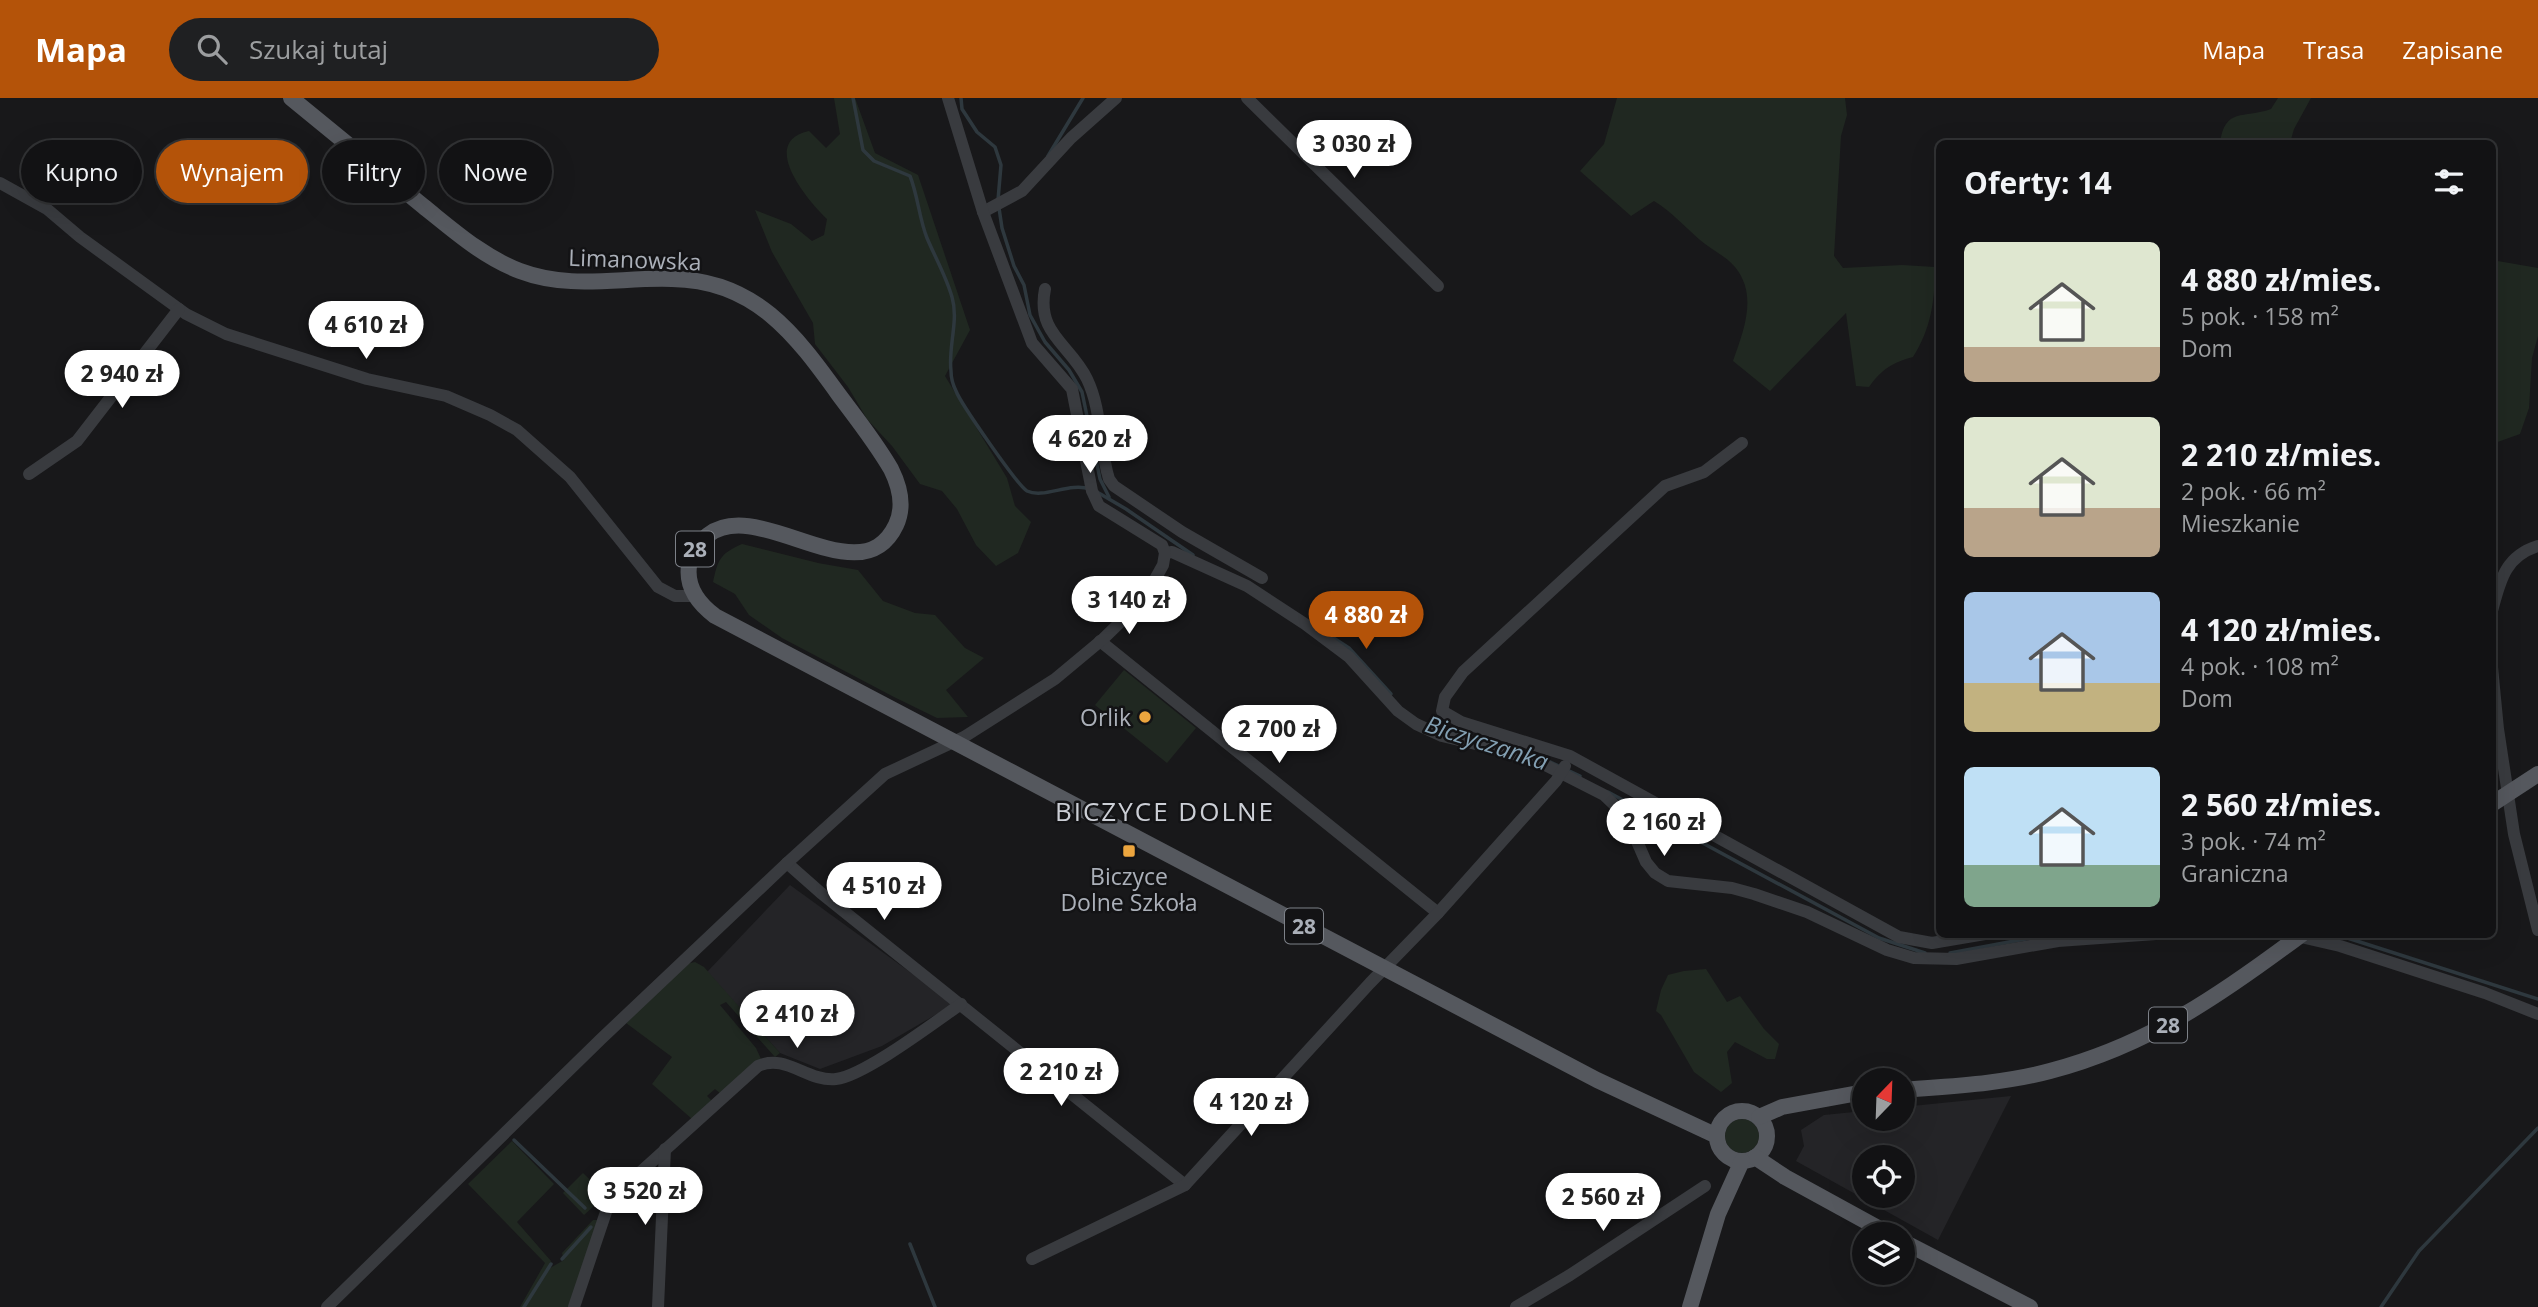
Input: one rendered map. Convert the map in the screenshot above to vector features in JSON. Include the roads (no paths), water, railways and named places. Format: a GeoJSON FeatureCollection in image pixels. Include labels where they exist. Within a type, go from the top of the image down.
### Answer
{"type":"FeatureCollection","features":[{"type":"Feature","properties":{"kind":"main road","name":"Limanowska"},"geometry":{"type":"LineString","coordinates":[[291,98],[466,241],[518,270],[544,278],[573,282],[685,279],[725,288],[762,307],[789,331],[886,460],[899,486],[901,512],[889,536],[871,549],[847,552],[754,526],[725,526],[703,539],[691,557],[689,578],[695,596]]}},
{"type":"Feature","properties":{"kind":"main road","name":"28"},"geometry":{"type":"LineString","coordinates":[[695,596],[709,611],[732,626],[1597,1080],[1655,1106],[1720,1129],[1737,1112],[1749,1112],[1762,1124]]}},
{"type":"Feature","properties":{"kind":"main road"},"geometry":{"type":"LineString","coordinates":[[2496,801],[2532,777]]}},
{"type":"Feature","properties":{"kind":"main road","name":"28"},"geometry":{"type":"LineString","coordinates":[[1915,1089],[1997,1081],[2050,1071],[2109,1051],[2189,1014],[2297,938]]}},
{"type":"Feature","properties":{"kind":"main road"},"geometry":{"type":"LineString","coordinates":[[1690,1307],[1718,1214],[1762,1124],[1788,1114],[1795,1105],[1852,1094]]}},
{"type":"Feature","properties":{"kind":"main road"},"geometry":{"type":"LineString","coordinates":[[1720,1129],[1720,1147],[1748,1155],[1867,1222]]}},
{"type":"Feature","properties":{"kind":"main road"},"geometry":{"type":"LineString","coordinates":[[1915,1248],[2008,1302],[2029,1307]]}},
{"type":"Feature","properties":{"kind":"street"},"geometry":{"type":"LineString","coordinates":[[948,98],[989,209],[1032,343],[1072,389],[1091,486],[1099,506],[1162,545],[1174,545],[1262,578]]}},
{"type":"Feature","properties":{"kind":"street"},"geometry":{"type":"LineString","coordinates":[[989,209],[1022,191],[1071,138],[1116,98]]}},
{"type":"Feature","properties":{"kind":"street"},"geometry":{"type":"LineString","coordinates":[[1247,98],[1438,286]]}},
{"type":"Feature","properties":{"kind":"street"},"geometry":{"type":"LineString","coordinates":[[0,183],[47,209],[80,237],[179,309],[226,334],[367,379],[446,396],[491,415],[517,430],[563,470],[658,587],[675,596],[695,596]]}},
{"type":"Feature","properties":{"kind":"street"},"geometry":{"type":"LineString","coordinates":[[1045,289],[1042,304],[1047,325],[1087,378],[1100,421],[1109,480],[1174,545],[1247,586],[1305,624],[1349,657],[1398,710],[1416,724],[1442,736],[1528,759],[1604,795],[1626,816],[1646,862],[1655,873],[1668,881],[1732,888],[1754,894],[1807,912],[1887,950],[1914,958],[1956,959],[2057,941],[2099,938]]}},
{"type":"Feature","properties":{"kind":"street"},"geometry":{"type":"LineString","coordinates":[[29,474],[77,441],[179,309]]}},
{"type":"Feature","properties":{"kind":"street"},"geometry":{"type":"LineString","coordinates":[[1072,389],[1087,378]]}},
{"type":"Feature","properties":{"kind":"street"},"geometry":{"type":"LineString","coordinates":[[1742,443],[1704,472],[1665,486],[1463,672],[1445,697],[1442,711],[1461,722],[1570,756],[1899,937],[1932,943],[1961,938]]}},
{"type":"Feature","properties":{"kind":"street"},"geometry":{"type":"LineString","coordinates":[[327,1307],[601,1038],[787,863],[891,770],[953,743],[1055,679],[1144,599],[1174,545]]}},
{"type":"Feature","properties":{"kind":"street"},"geometry":{"type":"LineString","coordinates":[[2496,599],[2506,568],[2517,556],[2538,546]]}},
{"type":"Feature","properties":{"kind":"street"},"geometry":{"type":"LineString","coordinates":[[1100,641],[1438,913]]}},
{"type":"Feature","properties":{"kind":"street"},"geometry":{"type":"LineString","coordinates":[[2496,708],[2514,834],[2538,930]]}},
{"type":"Feature","properties":{"kind":"street"},"geometry":{"type":"LineString","coordinates":[[1032,1259],[1185,1185],[1438,913],[1562,773],[1570,756]]}},
{"type":"Feature","properties":{"kind":"street"},"geometry":{"type":"LineString","coordinates":[[787,863],[1185,1185]]}},
{"type":"Feature","properties":{"kind":"street"},"geometry":{"type":"LineString","coordinates":[[2306,938],[2340,946],[2485,993],[2538,1014]]}},
{"type":"Feature","properties":{"kind":"street"},"geometry":{"type":"LineString","coordinates":[[574,1307],[611,1200],[758,1066],[771,1062],[785,1063],[820,1078],[835,1079],[851,1075],[961,1004]]}},
{"type":"Feature","properties":{"kind":"street"},"geometry":{"type":"LineString","coordinates":[[658,1307],[665,1149]]}},
{"type":"Feature","properties":{"kind":"street"},"geometry":{"type":"LineString","coordinates":[[1516,1307],[1570,1275],[1705,1186]]}},
{"type":"Feature","properties":{"kind":"waterway","name":"Biczyczanka"},"geometry":{"type":"LineString","coordinates":[[853,98],[863,150],[874,161],[910,176],[924,230],[952,297],[954,315],[951,373],[960,399],[1002,461],[1027,491],[1041,493],[1074,487],[1090,489]]}},
{"type":"Feature","properties":{"kind":"waterway"},"geometry":{"type":"LineString","coordinates":[[961,98],[962,109],[977,132],[995,147],[1001,165],[998,200]]}},
{"type":"Feature","properties":{"kind":"waterway"},"geometry":{"type":"LineString","coordinates":[[1048,156],[1083,98]]}},
{"type":"Feature","properties":{"kind":"waterway"},"geometry":{"type":"LineString","coordinates":[[999,208],[1002,228],[1014,266],[1024,285],[1030,315],[1045,342],[1069,370],[1082,392],[1100,479],[1109,497]]}},
{"type":"Feature","properties":{"kind":"waterway","name":"Biczyczanka"},"geometry":{"type":"LineString","coordinates":[[1097,492],[1193,555]]}},
{"type":"Feature","properties":{"kind":"waterway","name":"Biczyczanka"},"geometry":{"type":"LineString","coordinates":[[1329,635],[1349,648],[1391,694]]}},
{"type":"Feature","properties":{"kind":"waterway","name":"Biczyczanka"},"geometry":{"type":"LineString","coordinates":[[1449,732],[1493,742]]}},
{"type":"Feature","properties":{"kind":"waterway","name":"Biczyczanka"},"geometry":{"type":"LineString","coordinates":[[1533,754],[1580,776]]}},
{"type":"Feature","properties":{"kind":"waterway","name":"Biczyczanka"},"geometry":{"type":"LineString","coordinates":[[1608,792],[1879,938],[1925,953]]}},
{"type":"Feature","properties":{"kind":"waterway","name":"Biczyczanka"},"geometry":{"type":"LineString","coordinates":[[1950,953],[2031,938]]}},
{"type":"Feature","properties":{"kind":"waterway","name":"Biczyczanka"},"geometry":{"type":"LineString","coordinates":[[2347,938],[2538,999]]}},
{"type":"Feature","properties":{"kind":"waterway"},"geometry":{"type":"LineString","coordinates":[[2381,1307],[2419,1251],[2538,1128]]}},
{"type":"Feature","properties":{"kind":"waterway"},"geometry":{"type":"LineString","coordinates":[[514,1140],[585,1208]]}},
{"type":"Feature","properties":{"kind":"waterway"},"geometry":{"type":"LineString","coordinates":[[562,1259],[591,1227]]}},
{"type":"Feature","properties":{"kind":"waterway"},"geometry":{"type":"LineString","coordinates":[[910,1244],[935,1307]]}},
{"type":"Feature","properties":{"kind":"waterway"},"geometry":{"type":"LineString","coordinates":[[524,1307],[551,1264]]}},
{"type":"Feature","properties":{"kind":"place","name":"Orlik"},"geometry":{"type":"Point","coordinates":[1145,717]}},
{"type":"Feature","properties":{"kind":"place","name":"Biczyce Dolne Szkoła"},"geometry":{"type":"Point","coordinates":[1129,851]}},
{"type":"Feature","properties":{"kind":"district","name":"BICZYCE DOLNE"},"geometry":{"type":"Point","coordinates":[1165,811]}}]}
